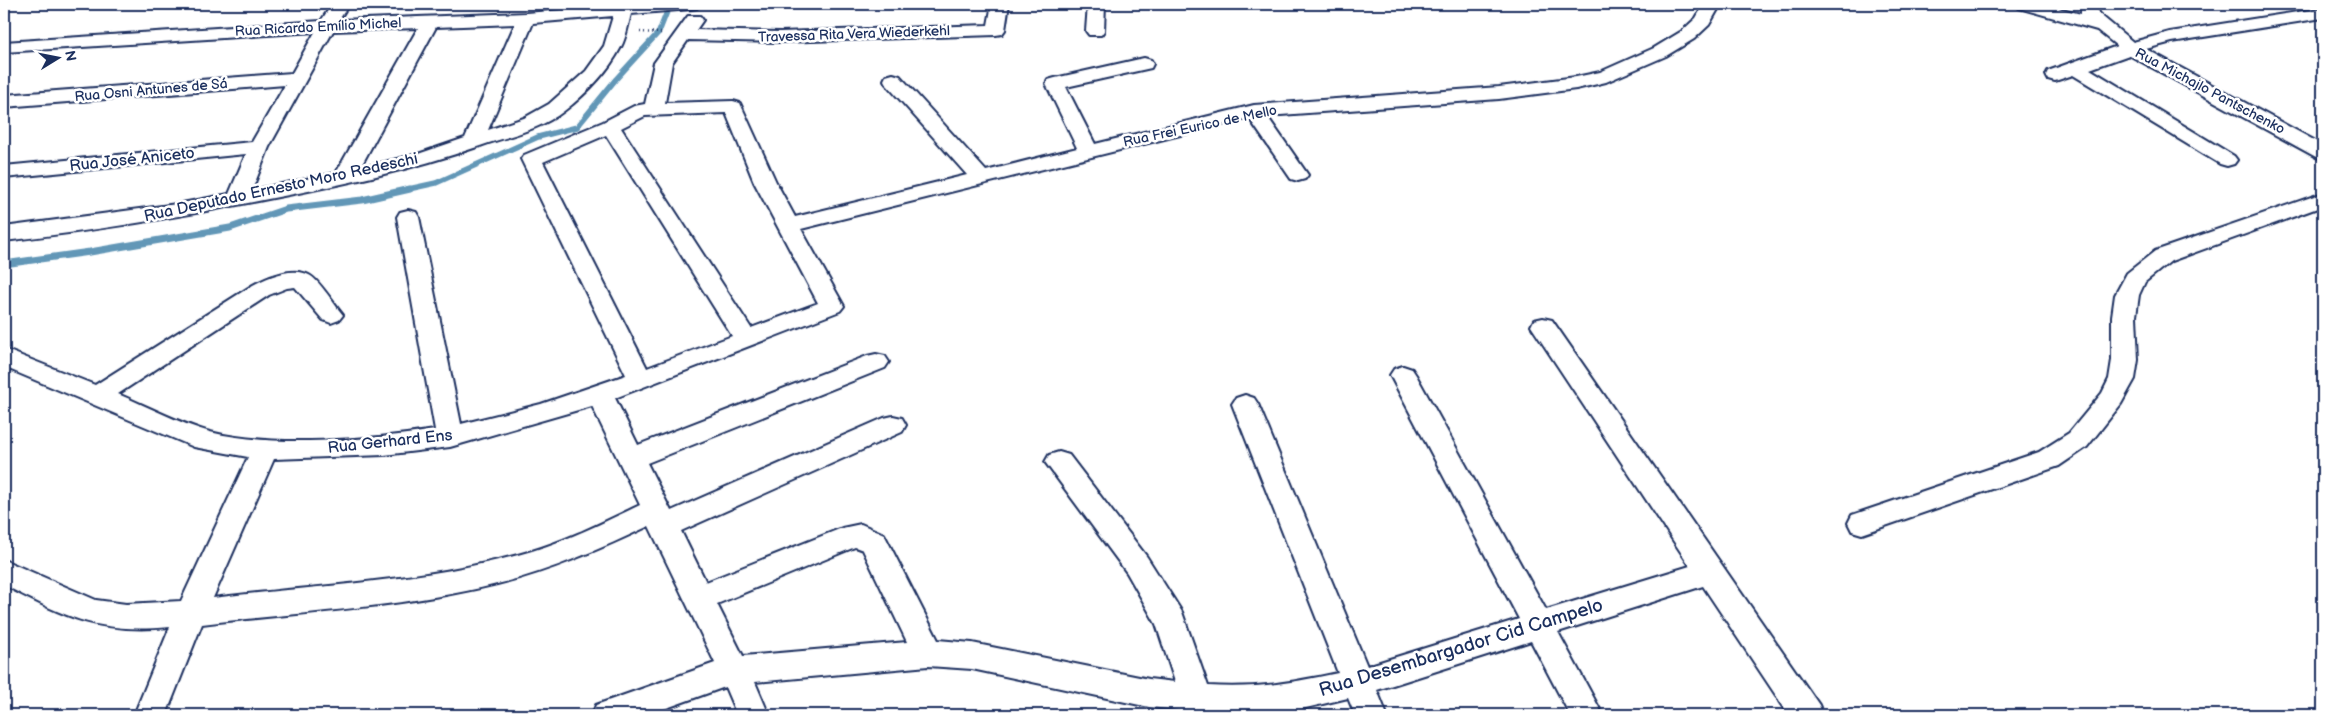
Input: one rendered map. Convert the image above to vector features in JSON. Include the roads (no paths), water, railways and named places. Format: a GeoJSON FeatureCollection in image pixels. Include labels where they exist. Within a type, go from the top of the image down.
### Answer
{"type":"FeatureCollection","features":[{"type":"Feature","properties":{"kind":"street"},"geometry":{"type":"LineString","coordinates":[[237,200],[260,147],[340,4]]}},
{"type":"Feature","properties":{"kind":"street"},"geometry":{"type":"LineString","coordinates":[[654,108],[663,62],[693,22],[699,4]]}},
{"type":"Feature","properties":{"kind":"street","name":"Travessa Rita Vera Wiederkehl"},"geometry":{"type":"LineString","coordinates":[[684,35],[780,37],[996,30],[1000,4]]}},
{"type":"Feature","properties":{"kind":"street"},"geometry":{"type":"LineString","coordinates":[[1095,31],[1096,4]]}},
{"type":"Feature","properties":{"kind":"street","name":"Rua Frei Eurico de Mello"},"geometry":{"type":"LineString","coordinates":[[789,224],[1254,111],[1499,93],[1576,83],[1606,76],[1660,52],[1681,40],[1703,21],[1712,4]]}},
{"type":"Feature","properties":{"kind":"street"},"geometry":{"type":"LineString","coordinates":[[2025,4],[2100,25]]}},
{"type":"Feature","properties":{"kind":"street"},"geometry":{"type":"LineString","coordinates":[[2089,4],[2088,12],[2100,25]]}},
{"type":"Feature","properties":{"kind":"street","name":"Rua Ricardo Emílio Michel"},"geometry":{"type":"LineString","coordinates":[[4,48],[329,26],[526,18],[600,8],[623,11],[677,5]]}},
{"type":"Feature","properties":{"kind":"street","name":"Rua Deputado Ernesto Moro Redeschi"},"geometry":{"type":"LineString","coordinates":[[4,234],[140,217],[237,200],[344,178],[402,164],[530,122],[551,112],[597,70],[613,46],[623,11]]}},
{"type":"Feature","properties":{"kind":"street"},"geometry":{"type":"LineString","coordinates":[[2055,75],[2130,48],[2196,32],[2323,13]]}},
{"type":"Feature","properties":{"kind":"street"},"geometry":{"type":"LineString","coordinates":[[473,142],[526,18]]}},
{"type":"Feature","properties":{"kind":"street"},"geometry":{"type":"LineString","coordinates":[[344,178],[430,22]]}},
{"type":"Feature","properties":{"kind":"street","name":"Rua Michajlo Pantschenko"},"geometry":{"type":"LineString","coordinates":[[2100,25],[2130,48],[2323,153]]}},
{"type":"Feature","properties":{"kind":"street"},"geometry":{"type":"LineString","coordinates":[[1088,151],[1056,84],[1144,64]]}},
{"type":"Feature","properties":{"kind":"street"},"geometry":{"type":"LineString","coordinates":[[2075,68],[2227,160]]}},
{"type":"Feature","properties":{"kind":"street","name":"Rua Osni Antunes de Sá"},"geometry":{"type":"LineString","coordinates":[[4,101],[299,78]]}},
{"type":"Feature","properties":{"kind":"street"},"geometry":{"type":"LineString","coordinates":[[893,80],[980,177]]}},
{"type":"Feature","properties":{"kind":"street"},"geometry":{"type":"LineString","coordinates":[[640,378],[531,159],[610,126],[634,112],[654,108],[733,107],[765,182],[789,224]]}},
{"type":"Feature","properties":{"kind":"street"},"geometry":{"type":"LineString","coordinates":[[1254,111],[1298,175]]}},
{"type":"Feature","properties":{"kind":"street"},"geometry":{"type":"LineString","coordinates":[[610,126],[746,339]]}},
{"type":"Feature","properties":{"kind":"street","name":"Rua José Aniceto"},"geometry":{"type":"LineString","coordinates":[[4,172],[260,147]]}},
{"type":"Feature","properties":{"kind":"street"},"geometry":{"type":"LineString","coordinates":[[1862,523],[2049,459],[2078,440],[2112,398],[2122,379],[2124,316],[2127,296],[2135,278],[2170,253],[2323,199]]}},
{"type":"Feature","properties":{"kind":"street"},"geometry":{"type":"LineString","coordinates":[[408,218],[450,437]]}},
{"type":"Feature","properties":{"kind":"street","name":"Rua Gerhard Ens"},"geometry":{"type":"LineString","coordinates":[[4,356],[203,440],[233,448],[264,451],[358,447],[412,443],[450,437],[515,420],[599,393],[832,306],[789,224]]}},
{"type":"Feature","properties":{"kind":"street"},"geometry":{"type":"LineString","coordinates":[[97,396],[260,290],[277,282],[291,278],[302,280],[331,316]]}},
{"type":"Feature","properties":{"kind":"street"},"geometry":{"type":"LineString","coordinates":[[1543,326],[1807,715]]}},
{"type":"Feature","properties":{"kind":"street"},"geometry":{"type":"LineString","coordinates":[[631,458],[876,362]]}},
{"type":"Feature","properties":{"kind":"street"},"geometry":{"type":"LineString","coordinates":[[1403,375],[1587,715]]}},
{"type":"Feature","properties":{"kind":"street"},"geometry":{"type":"LineString","coordinates":[[599,393],[700,598],[753,715]]}},
{"type":"Feature","properties":{"kind":"street"},"geometry":{"type":"LineString","coordinates":[[1245,404],[1371,715]]}},
{"type":"Feature","properties":{"kind":"street"},"geometry":{"type":"LineString","coordinates":[[4,572],[82,608],[107,615],[140,615],[192,611],[379,592],[478,576],[531,563],[660,518],[893,425]]}},
{"type":"Feature","properties":{"kind":"street"},"geometry":{"type":"LineString","coordinates":[[150,715],[192,611],[264,451]]}},
{"type":"Feature","properties":{"kind":"street"},"geometry":{"type":"LineString","coordinates":[[1059,462],[1137,565],[1171,621],[1196,699]]}},
{"type":"Feature","properties":{"kind":"street"},"geometry":{"type":"LineString","coordinates":[[700,598],[852,536],[861,535],[874,542],[928,653]]}},
{"type":"Feature","properties":{"kind":"street","name":"Rua Desembargador Cid Campelo"},"geometry":{"type":"LineString","coordinates":[[608,715],[734,670],[928,653],[972,656],[1149,693],[1196,699],[1242,702],[1289,698],[1358,682],[1710,572]]}},
{"type":"Feature","properties":{"kind":"waterway"},"geometry":{"type":"LineString","coordinates":[[404,190],[436,183],[538,137],[577,127],[616,79],[659,32],[670,4]]}},
{"type":"Feature","properties":{"kind":"waterway"},"geometry":{"type":"LineString","coordinates":[[4,264],[90,252],[230,228],[286,209],[362,200],[410,189]]}}]}
